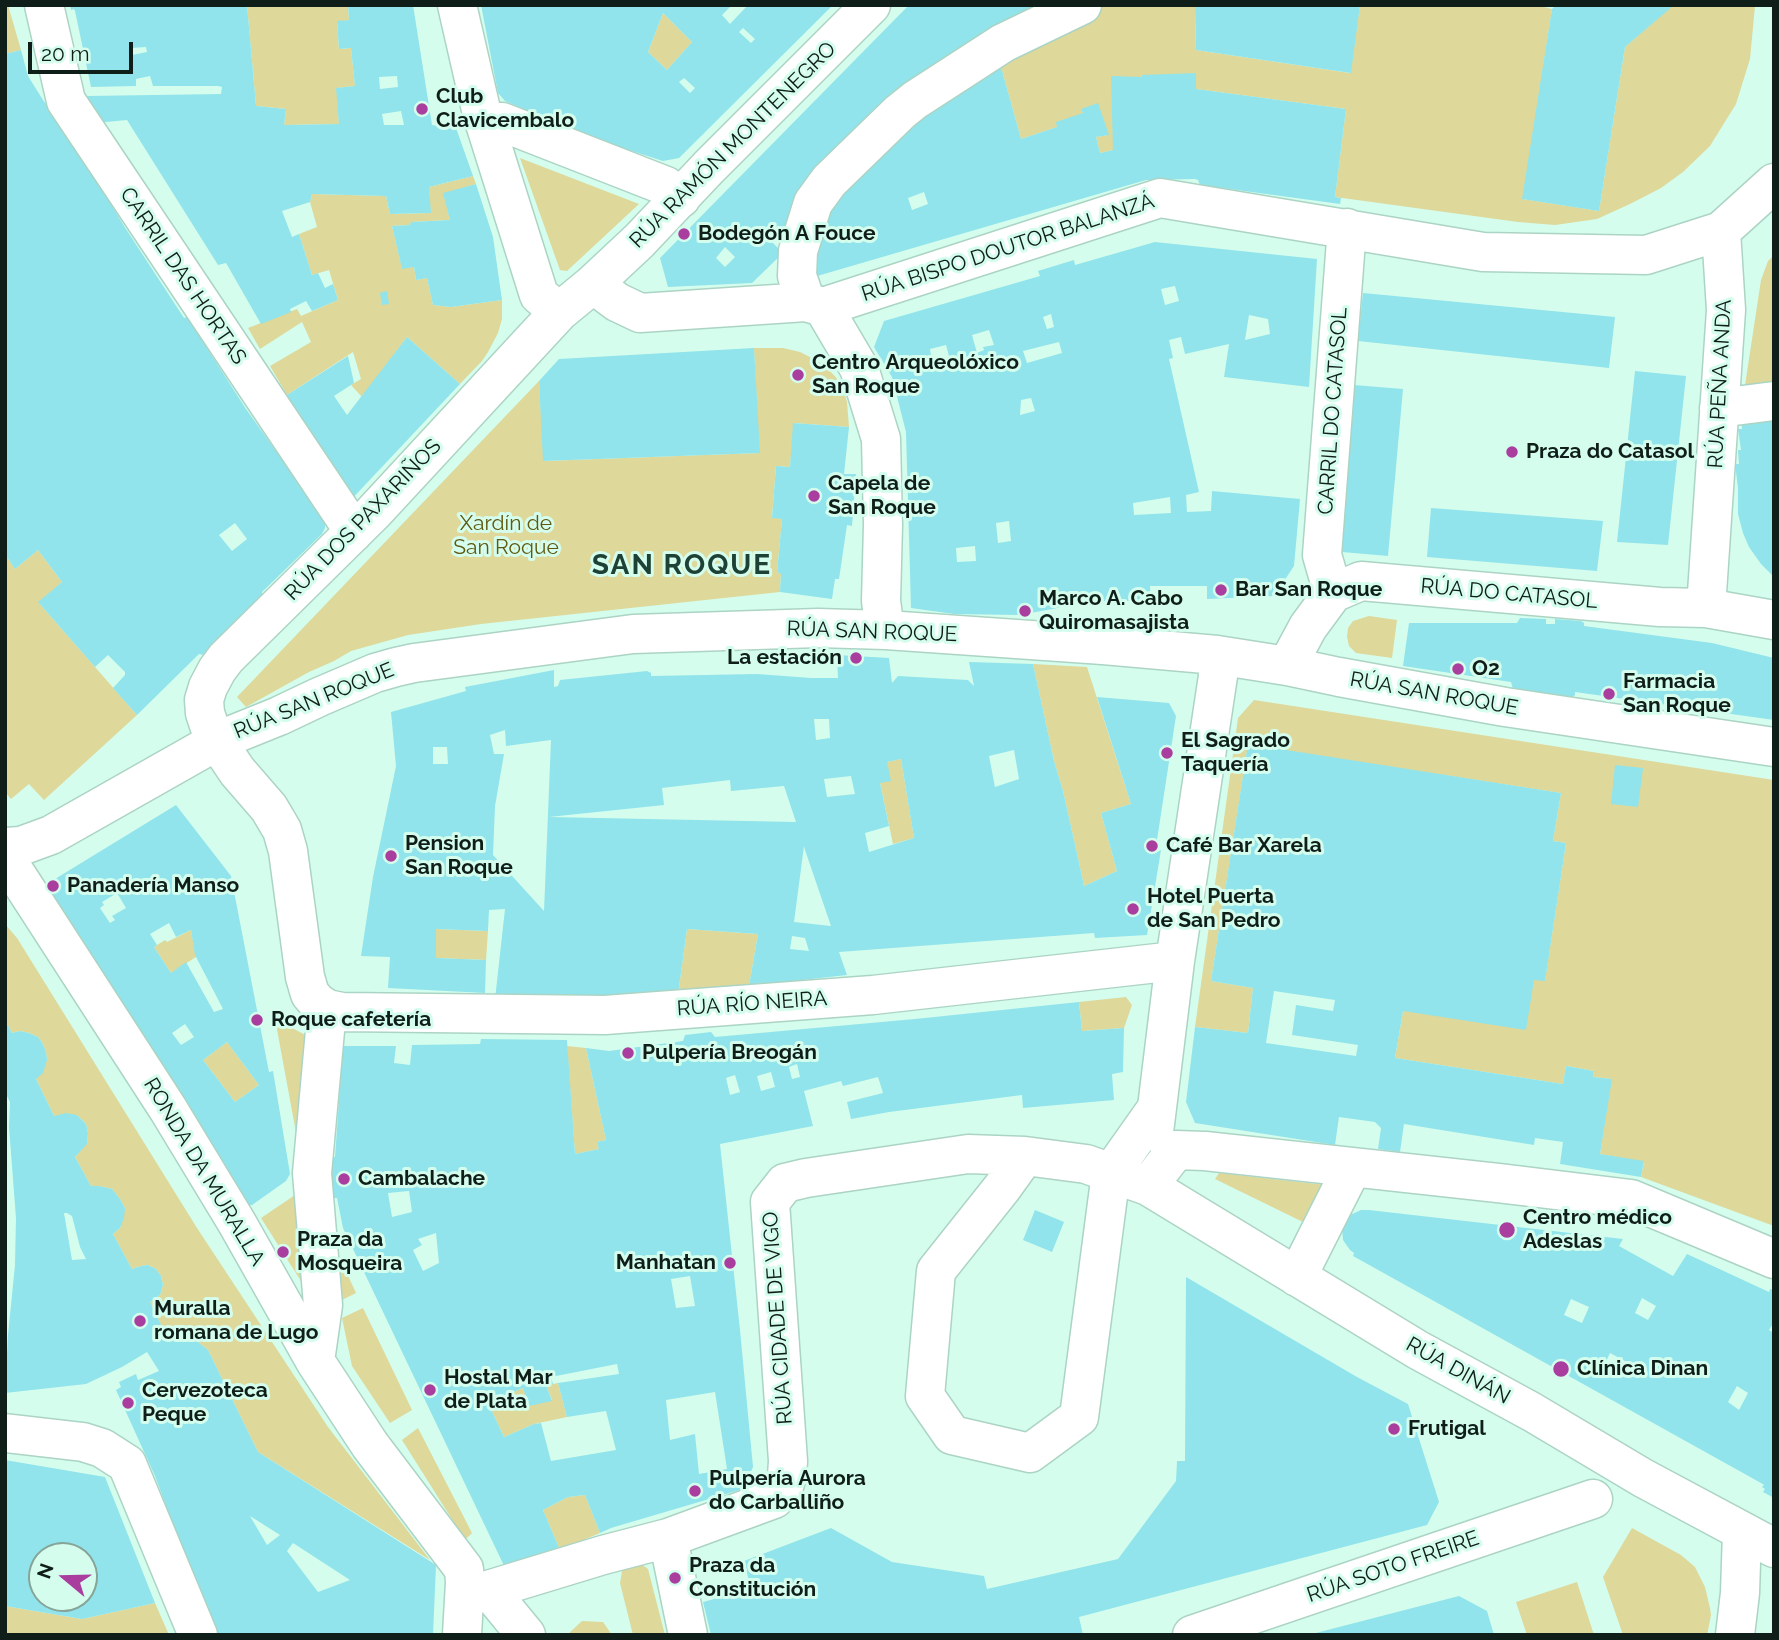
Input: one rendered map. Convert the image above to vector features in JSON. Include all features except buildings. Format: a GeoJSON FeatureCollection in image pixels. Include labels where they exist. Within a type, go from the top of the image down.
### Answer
{"type":"FeatureCollection","features":[{"type":"Feature","properties":{"kind":"street","name":"CARRIL DAS HORTAS"},"geometry":{"type":"LineString","coordinates":[[44,5],[66,101],[347,521],[353,534]]}},
{"type":"Feature","properties":{"kind":"street"},"geometry":{"type":"LineString","coordinates":[[457,5],[484,122],[539,296],[559,312]]}},
{"type":"Feature","properties":{"kind":"street","name":"RÚA RAMÓN MONTENEGRO"},"geometry":{"type":"LineString","coordinates":[[593,284],[639,241],[871,5]]}},
{"type":"Feature","properties":{"kind":"street"},"geometry":{"type":"LineString","coordinates":[[886,630],[881,601],[881,439],[859,368],[814,305],[797,276],[798,251],[813,204],[829,181],[915,100],[1003,43],[1082,5]]}},
{"type":"Feature","properties":{"kind":"street"},"geometry":{"type":"LineString","coordinates":[[484,122],[502,122],[666,186],[681,198]]}},
{"type":"Feature","properties":{"kind":"street"},"geometry":{"type":"LineString","coordinates":[[1720,231],[1774,183]]}},
{"type":"Feature","properties":{"kind":"street","name":"RÚA BISPO DOUTOR BALANZÁ"},"geometry":{"type":"LineString","coordinates":[[593,284],[617,302],[640,313],[814,305],[1160,198],[1483,252],[1646,255],[1720,231]]}},
{"type":"Feature","properties":{"kind":"street","name":"CARRIL DO CATASOL"},"geometry":{"type":"LineString","coordinates":[[1333,593],[1322,555],[1347,228]]}},
{"type":"Feature","properties":{"kind":"street","name":"RÚA PEÑA ANDA"},"geometry":{"type":"LineString","coordinates":[[1706,608],[1726,310],[1720,231]]}},
{"type":"Feature","properties":{"kind":"street","name":"RÚA DOS PAXARIÑOS"},"geometry":{"type":"LineString","coordinates":[[327,1009],[310,994],[305,976],[288,851],[282,830],[269,808],[237,771],[217,741],[208,721],[204,700],[208,687],[216,670],[226,658],[353,534],[559,312],[593,284]]}},
{"type":"Feature","properties":{"kind":"street"},"geometry":{"type":"LineString","coordinates":[[1719,408],[1774,401]]}},
{"type":"Feature","properties":{"kind":"street","name":"RÚA DO CATASOL"},"geometry":{"type":"LineString","coordinates":[[1333,593],[1361,581],[1646,606],[1706,608],[1774,620]]}},
{"type":"Feature","properties":{"kind":"street"},"geometry":{"type":"LineString","coordinates":[[1287,666],[1308,627],[1333,593]]}},
{"type":"Feature","properties":{"kind":"street","name":"RÚA SAN ROQUE"},"geometry":{"type":"LineString","coordinates":[[9,846],[51,835],[217,741],[375,673],[414,663],[634,634],[818,628],[886,630],[1217,655],[1505,707],[1774,747]]}},
{"type":"Feature","properties":{"kind":"street"},"geometry":{"type":"LineString","coordinates":[[1148,1186],[1175,961],[1218,676],[1217,655]]}},
{"type":"Feature","properties":{"kind":"street","name":"RONDA DA MURALLA"},"geometry":{"type":"LineString","coordinates":[[9,846],[237,1223],[315,1361],[370,1445],[464,1569],[466,1582],[477,1594],[462,1635]]}},
{"type":"Feature","properties":{"kind":"street","name":"RÚA RÍO NEIRA"},"geometry":{"type":"LineString","coordinates":[[327,1009],[342,1012],[605,1015],[873,995],[1175,961]]}},
{"type":"Feature","properties":{"kind":"street"},"geometry":{"type":"LineString","coordinates":[[315,1361],[323,1305],[312,1173],[327,1009]]}},
{"type":"Feature","properties":{"kind":"street"},"geometry":{"type":"LineString","coordinates":[[1025,1156],[936,1271],[925,1396],[952,1435],[1030,1453],[1079,1417],[1111,1173],[1157,1108]]}},
{"type":"Feature","properties":{"kind":"street"},"geometry":{"type":"LineString","coordinates":[[1148,1186],[1176,1150],[1499,1183],[1631,1199],[1774,1259]]}},
{"type":"Feature","properties":{"kind":"street","name":"RÚA CIDADE DE VIGO"},"geometry":{"type":"LineString","coordinates":[[477,1594],[668,1538],[761,1505],[774,1499],[783,1490],[788,1461],[770,1202],[785,1183],[968,1154],[1025,1156],[1086,1164],[1148,1186]]}},
{"type":"Feature","properties":{"kind":"street"},"geometry":{"type":"LineString","coordinates":[[1297,1277],[1352,1168]]}},
{"type":"Feature","properties":{"kind":"street","name":"RÚA DINÁN"},"geometry":{"type":"LineString","coordinates":[[1148,1186],[1418,1350],[1758,1540]]}},
{"type":"Feature","properties":{"kind":"street"},"geometry":{"type":"LineString","coordinates":[[5,1433],[83,1442],[102,1448],[127,1464],[198,1635]]}},
{"type":"Feature","properties":{"kind":"street","name":"RÚA SOTO FREIRE"},"geometry":{"type":"LineString","coordinates":[[1192,1635],[1593,1499]]}},
{"type":"Feature","properties":{"kind":"street"},"geometry":{"type":"LineString","coordinates":[[668,1538],[688,1635]]}},
{"type":"Feature","properties":{"kind":"street"},"geometry":{"type":"LineString","coordinates":[[1735,1635],[1740,1593],[1758,1540]]}},
{"type":"Feature","properties":{"kind":"street"},"geometry":{"type":"LineString","coordinates":[[477,1594],[526,1635]]}},
{"type":"Feature","properties":{"kind":"green space"},"geometry":{"type":"Polygon","coordinates":[[[5,5],[8,5],[21,50],[5,54],[5,5]]]}},
{"type":"Feature","properties":{"kind":"green space"},"geometry":{"type":"Polygon","coordinates":[[[247,5],[348,5],[349,20],[337,22],[339,49],[351,48],[355,86],[337,88],[339,124],[284,125],[286,109],[256,106],[247,5]]]}},
{"type":"Feature","properties":{"kind":"green space"},"geometry":{"type":"Polygon","coordinates":[[[1104,5],[1195,5],[1196,50],[1350,73],[1360,5],[1536,5],[1552,9],[1523,199],[1599,211],[1625,47],[1673,5],[1755,6],[1750,59],[1736,104],[1710,146],[1683,172],[1661,188],[1630,204],[1597,219],[1555,225],[1335,197],[1346,109],[1196,89],[1196,74],[1142,76],[1113,150],[1100,153],[1096,137],[1108,135],[1081,109],[1083,113],[1057,127],[1021,139],[998,56],[1104,5]]]}},
{"type":"Feature","properties":{"kind":"green space"},"geometry":{"type":"Polygon","coordinates":[[[663,13],[692,42],[667,70],[648,52],[663,13]]]}},
{"type":"Feature","properties":{"kind":"green space"},"geometry":{"type":"Polygon","coordinates":[[[520,158],[639,204],[567,271],[560,270],[520,158]]]}},
{"type":"Feature","properties":{"kind":"green space"},"geometry":{"type":"Polygon","coordinates":[[[473,176],[476,184],[444,194],[450,220],[392,226],[402,268],[414,267],[416,280],[427,278],[433,305],[451,307],[502,300],[502,319],[498,333],[482,361],[460,384],[407,337],[362,397],[351,385],[361,379],[353,352],[287,395],[270,366],[311,342],[302,322],[260,349],[248,328],[297,309],[301,316],[338,300],[329,270],[312,275],[299,234],[317,227],[310,202],[312,194],[386,196],[390,214],[430,213],[429,187],[473,176]]]}},
{"type":"Feature","properties":{"kind":"green space"},"geometry":{"type":"Polygon","coordinates":[[[1774,255],[1774,415],[1742,405],[1761,280],[1768,261],[1774,255]]]}},
{"type":"Feature","properties":{"kind":"green space","name":"Xardín de San Roque"},"geometry":{"type":"Polygon","coordinates":[[[754,348],[783,348],[800,352],[818,361],[842,384],[847,402],[849,427],[794,423],[790,467],[776,466],[772,517],[782,519],[777,572],[781,574],[780,592],[481,624],[408,635],[351,651],[246,707],[237,697],[539,381],[544,461],[759,453],[754,348]]]}},
{"type":"Feature","properties":{"kind":"green space"},"geometry":{"type":"Polygon","coordinates":[[[38,550],[62,582],[39,603],[137,715],[44,800],[29,784],[11,799],[5,792],[5,554],[15,569],[38,550]]]}},
{"type":"Feature","properties":{"kind":"green space"},"geometry":{"type":"Polygon","coordinates":[[[1369,616],[1397,620],[1392,658],[1356,653],[1349,646],[1348,628],[1353,621],[1369,616]]]}},
{"type":"Feature","properties":{"kind":"green space"},"geometry":{"type":"Polygon","coordinates":[[[1033,664],[1087,667],[1131,804],[1101,813],[1117,871],[1084,886],[1054,761],[1033,664]]]}},
{"type":"Feature","properties":{"kind":"green space"},"geometry":{"type":"Polygon","coordinates":[[[1254,700],[1774,780],[1774,1226],[1641,1177],[1644,1162],[1600,1154],[1611,1079],[1593,1077],[1594,1071],[1566,1066],[1563,1084],[1395,1058],[1403,1011],[1534,980],[1545,980],[1566,843],[1553,841],[1561,793],[1248,745],[1211,981],[1253,988],[1248,1033],[1195,1027],[1238,718],[1254,700]]]}},
{"type":"Feature","properties":{"kind":"green space"},"geometry":{"type":"Polygon","coordinates":[[[901,759],[914,838],[893,844],[880,783],[887,762],[901,759]]]}},
{"type":"Feature","properties":{"kind":"green space"},"geometry":{"type":"Polygon","coordinates":[[[5,924],[17,938],[197,1228],[328,1427],[430,1560],[258,1452],[208,1350],[185,1336],[165,1333],[150,1302],[160,1295],[163,1285],[161,1276],[156,1269],[148,1265],[132,1269],[113,1234],[120,1228],[125,1208],[112,1189],[91,1186],[75,1157],[87,1143],[86,1124],[77,1115],[54,1116],[36,1079],[47,1060],[43,1044],[38,1037],[29,1033],[12,1033],[5,1020],[5,924]]]}},
{"type":"Feature","properties":{"kind":"green space"},"geometry":{"type":"Polygon","coordinates":[[[436,929],[488,931],[486,960],[436,958],[436,929]]]}},
{"type":"Feature","properties":{"kind":"green space"},"geometry":{"type":"Polygon","coordinates":[[[687,929],[758,934],[749,986],[678,994],[687,929]]]}},
{"type":"Feature","properties":{"kind":"green space"},"geometry":{"type":"Polygon","coordinates":[[[191,930],[196,957],[171,973],[154,947],[191,930]]]}},
{"type":"Feature","properties":{"kind":"green space"},"geometry":{"type":"Polygon","coordinates":[[[1126,997],[1132,1005],[1124,1028],[1082,1031],[1079,1002],[1126,997]]]}},
{"type":"Feature","properties":{"kind":"green space"},"geometry":{"type":"Polygon","coordinates":[[[292,1020],[294,1029],[317,1041],[297,1138],[276,1024],[292,1020]]]}},
{"type":"Feature","properties":{"kind":"green space"},"geometry":{"type":"Polygon","coordinates":[[[227,1042],[259,1085],[235,1102],[203,1060],[227,1042]]]}},
{"type":"Feature","properties":{"kind":"green space"},"geometry":{"type":"Polygon","coordinates":[[[567,1046],[586,1048],[606,1140],[597,1142],[599,1149],[575,1154],[567,1046]]]}},
{"type":"Feature","properties":{"kind":"green space"},"geometry":{"type":"Polygon","coordinates":[[[1219,1173],[1326,1185],[1305,1223],[1215,1179],[1219,1173]]]}},
{"type":"Feature","properties":{"kind":"green space"},"geometry":{"type":"Polygon","coordinates":[[[298,1193],[301,1208],[295,1210],[306,1289],[261,1218],[298,1193]]]}},
{"type":"Feature","properties":{"kind":"green space"},"geometry":{"type":"Polygon","coordinates":[[[333,1243],[356,1293],[338,1302],[333,1243]]]}},
{"type":"Feature","properties":{"kind":"green space"},"geometry":{"type":"Polygon","coordinates":[[[363,1308],[412,1410],[390,1423],[352,1366],[342,1318],[363,1308]]]}},
{"type":"Feature","properties":{"kind":"green space"},"geometry":{"type":"Polygon","coordinates":[[[558,1383],[567,1417],[534,1424],[504,1437],[488,1403],[523,1388],[529,1405],[552,1400],[546,1385],[558,1383]]]}},
{"type":"Feature","properties":{"kind":"green space"},"geometry":{"type":"Polygon","coordinates":[[[418,1428],[472,1533],[465,1540],[402,1440],[418,1428]]]}},
{"type":"Feature","properties":{"kind":"green space"},"geometry":{"type":"Polygon","coordinates":[[[585,1495],[600,1533],[560,1550],[543,1510],[568,1497],[585,1495]]]}},
{"type":"Feature","properties":{"kind":"green space"},"geometry":{"type":"Polygon","coordinates":[[[1632,1528],[1681,1555],[1695,1567],[1705,1587],[1710,1608],[1707,1635],[1623,1635],[1603,1577],[1632,1528]]]}},
{"type":"Feature","properties":{"kind":"green space"},"geometry":{"type":"Polygon","coordinates":[[[640,1563],[648,1569],[665,1635],[633,1635],[620,1583],[622,1571],[628,1564],[640,1563]]]}},
{"type":"Feature","properties":{"kind":"green space"},"geometry":{"type":"Polygon","coordinates":[[[1577,1582],[1594,1635],[1527,1635],[1516,1602],[1577,1582]]]}},
{"type":"Feature","properties":{"kind":"green space"},"geometry":{"type":"Polygon","coordinates":[[[155,1603],[169,1635],[5,1635],[5,1606],[82,1619],[155,1603]]]}},
{"type":"Feature","properties":{"kind":"green space"},"geometry":{"type":"Polygon","coordinates":[[[582,1621],[603,1622],[612,1635],[567,1635],[582,1621]]]}},
{"type":"Feature","properties":{"kind":"place","name":"Club Clavicembalo"},"geometry":{"type":"Point","coordinates":[422,109]}},
{"type":"Feature","properties":{"kind":"place","name":"Bodegón A Fouce"},"geometry":{"type":"Point","coordinates":[684,234]}},
{"type":"Feature","properties":{"kind":"place","name":"Centro Arqueolóxico San Roque"},"geometry":{"type":"Point","coordinates":[798,375]}},
{"type":"Feature","properties":{"kind":"place","name":"Praza do Catasol"},"geometry":{"type":"Point","coordinates":[1512,452]}},
{"type":"Feature","properties":{"kind":"place","name":"Capela de San Roque"},"geometry":{"type":"Point","coordinates":[814,496]}},
{"type":"Feature","properties":{"kind":"place","name":"Bar San Roque"},"geometry":{"type":"Point","coordinates":[1221,590]}},
{"type":"Feature","properties":{"kind":"place","name":"Marco A. Cabo Quiromasajista"},"geometry":{"type":"Point","coordinates":[1025,611]}},
{"type":"Feature","properties":{"kind":"place","name":"La estación"},"geometry":{"type":"Point","coordinates":[856,658]}},
{"type":"Feature","properties":{"kind":"place","name":"O2"},"geometry":{"type":"Point","coordinates":[1458,669]}},
{"type":"Feature","properties":{"kind":"place","name":"Farmacia San Roque"},"geometry":{"type":"Point","coordinates":[1609,694]}},
{"type":"Feature","properties":{"kind":"place","name":"El Sagrado Taquería"},"geometry":{"type":"Point","coordinates":[1167,753]}},
{"type":"Feature","properties":{"kind":"place","name":"Café Bar Xarela"},"geometry":{"type":"Point","coordinates":[1152,846]}},
{"type":"Feature","properties":{"kind":"place","name":"Pension San Roque"},"geometry":{"type":"Point","coordinates":[391,856]}},
{"type":"Feature","properties":{"kind":"place","name":"Panadería Manso"},"geometry":{"type":"Point","coordinates":[53,886]}},
{"type":"Feature","properties":{"kind":"place","name":"Hotel Puerta de San Pedro"},"geometry":{"type":"Point","coordinates":[1133,909]}},
{"type":"Feature","properties":{"kind":"place","name":"Roque cafetería"},"geometry":{"type":"Point","coordinates":[257,1020]}},
{"type":"Feature","properties":{"kind":"place","name":"Pulpería Breogán"},"geometry":{"type":"Point","coordinates":[628,1053]}},
{"type":"Feature","properties":{"kind":"place","name":"Cambalache"},"geometry":{"type":"Point","coordinates":[344,1179]}},
{"type":"Feature","properties":{"kind":"place","name":"Centro médico Adeslas"},"geometry":{"type":"Point","coordinates":[1507,1230]}},
{"type":"Feature","properties":{"kind":"place","name":"Praza da Mosqueira"},"geometry":{"type":"Point","coordinates":[283,1252]}},
{"type":"Feature","properties":{"kind":"place","name":"Manhatan"},"geometry":{"type":"Point","coordinates":[730,1263]}},
{"type":"Feature","properties":{"kind":"place","name":"Muralla romana de Lugo"},"geometry":{"type":"Point","coordinates":[140,1321]}},
{"type":"Feature","properties":{"kind":"place","name":"Clínica Dinan"},"geometry":{"type":"Point","coordinates":[1561,1369]}},
{"type":"Feature","properties":{"kind":"place","name":"Hostal Mar de Plata"},"geometry":{"type":"Point","coordinates":[430,1390]}},
{"type":"Feature","properties":{"kind":"place","name":"Cervezoteca Peque"},"geometry":{"type":"Point","coordinates":[128,1403]}},
{"type":"Feature","properties":{"kind":"place","name":"Frutigal"},"geometry":{"type":"Point","coordinates":[1394,1429]}},
{"type":"Feature","properties":{"kind":"place","name":"Pulpería Aurora do Carballiño"},"geometry":{"type":"Point","coordinates":[695,1491]}},
{"type":"Feature","properties":{"kind":"place","name":"Praza da Constitución"},"geometry":{"type":"Point","coordinates":[675,1578]}},
{"type":"Feature","properties":{"kind":"district","name":"SAN ROQUE"},"geometry":{"type":"Point","coordinates":[682,566]}}]}
